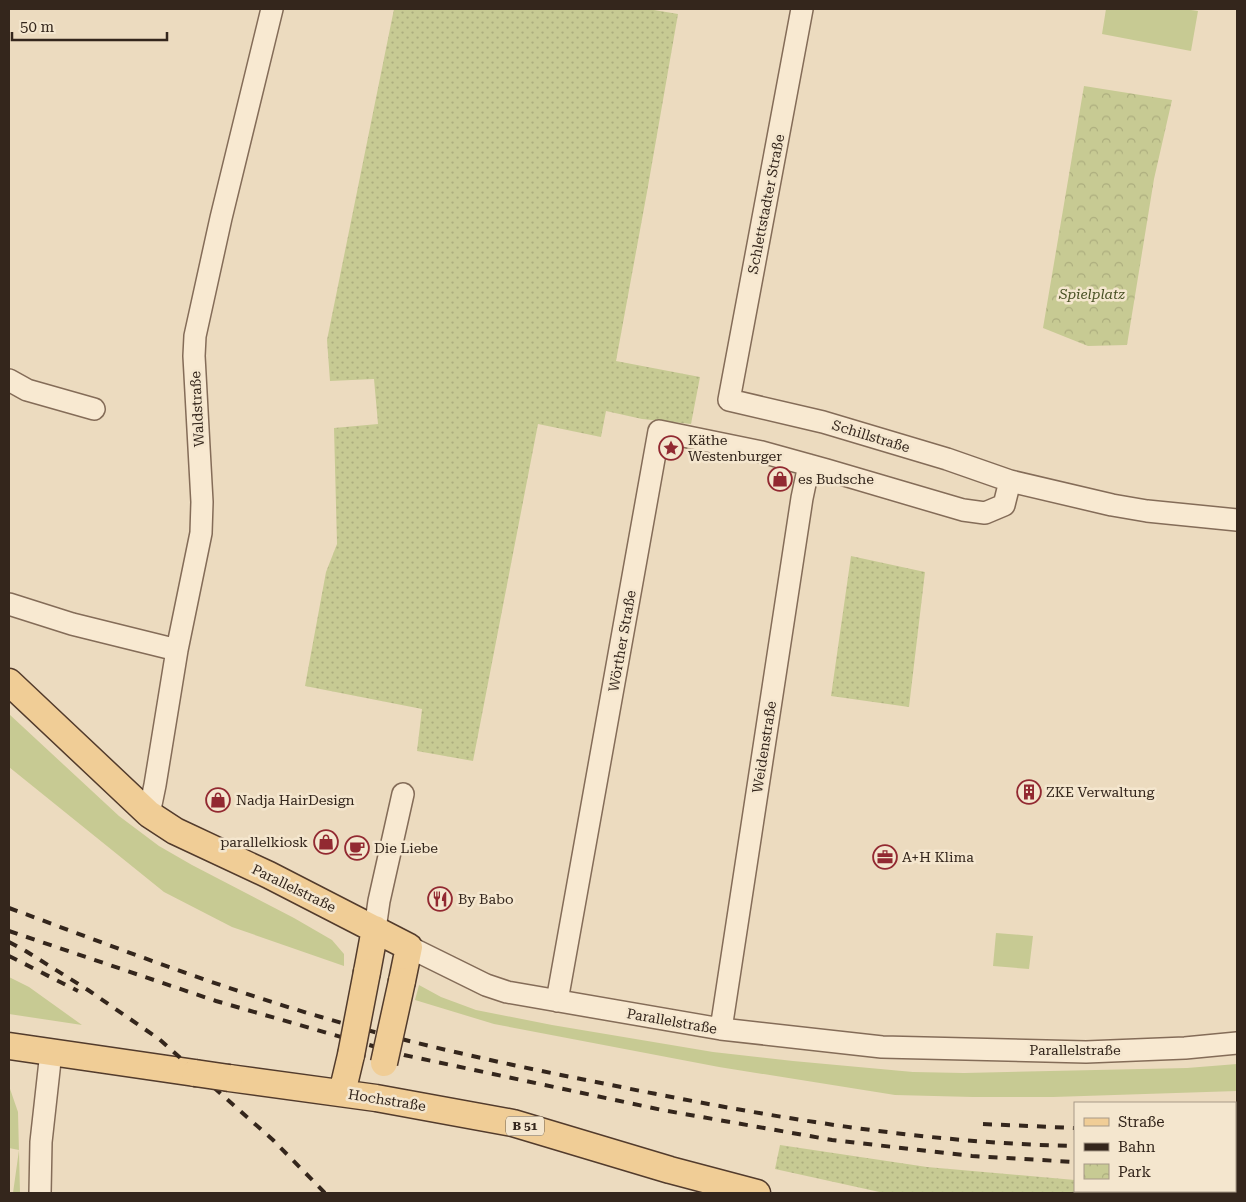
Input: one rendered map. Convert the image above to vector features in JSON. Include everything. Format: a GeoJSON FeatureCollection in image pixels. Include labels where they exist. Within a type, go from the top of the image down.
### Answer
{"type":"FeatureCollection","features":[{"type":"Feature","properties":{"kind":"main road","name":"Parallelstraße"},"geometry":{"type":"LineString","coordinates":[[9,682],[149,814],[175,831],[269,875],[409,946]]}},
{"type":"Feature","properties":{"kind":"main road"},"geometry":{"type":"LineString","coordinates":[[342,1094],[375,928]]}},
{"type":"Feature","properties":{"kind":"main road"},"geometry":{"type":"LineString","coordinates":[[376,1098],[409,946]]}},
{"type":"Feature","properties":{"kind":"main road","name":"Hochstraße"},"geometry":{"type":"LineString","coordinates":[[9,1046],[376,1098],[513,1123],[670,1170],[758,1193]]}},
{"type":"Feature","properties":{"kind":"street","name":"Waldstraße"},"geometry":{"type":"LineString","coordinates":[[149,814],[177,650],[201,533],[202,517],[194,356],[195,336],[221,218],[272,9]]}},
{"type":"Feature","properties":{"kind":"street","name":"Schlettstadter Straße"},"geometry":{"type":"LineString","coordinates":[[729,400],[802,9]]}},
{"type":"Feature","properties":{"kind":"street"},"geometry":{"type":"LineString","coordinates":[[9,380],[27,390],[94,409]]}},
{"type":"Feature","properties":{"kind":"street","name":"Schillstraße"},"geometry":{"type":"LineString","coordinates":[[729,400],[823,422],[947,459],[1010,481],[1147,512],[1237,520]]}},
{"type":"Feature","properties":{"kind":"street","name":"Wörther Straße"},"geometry":{"type":"LineString","coordinates":[[557,1001],[658,432],[762,452],[809,465]]}},
{"type":"Feature","properties":{"kind":"street"},"geometry":{"type":"LineString","coordinates":[[809,465],[963,510],[985,513],[1004,505],[1010,481]]}},
{"type":"Feature","properties":{"kind":"street","name":"Weidenstraße"},"geometry":{"type":"LineString","coordinates":[[721,1029],[802,498],[809,465]]}},
{"type":"Feature","properties":{"kind":"street"},"geometry":{"type":"LineString","coordinates":[[9,604],[72,624],[177,650]]}},
{"type":"Feature","properties":{"kind":"street"},"geometry":{"type":"LineString","coordinates":[[375,928],[379,901],[404,794]]}},
{"type":"Feature","properties":{"kind":"street","name":"Parallelstraße"},"geometry":{"type":"LineString","coordinates":[[409,946],[486,985],[507,992],[721,1029],[882,1047],[969,1050],[1086,1052],[1185,1048],[1237,1043]]}},
{"type":"Feature","properties":{"kind":"street"},"geometry":{"type":"LineString","coordinates":[[40,1193],[41,1142],[51,1052]]}},
{"type":"Feature","properties":{"kind":"green space"},"geometry":{"type":"Polygon","coordinates":[[[394,9],[648,9],[678,14],[616,361],[700,377],[691,424],[642,419],[606,411],[601,437],[538,424],[473,761],[417,751],[422,709],[305,686],[326,572],[337,544],[334,428],[378,424],[374,379],[330,381],[327,340],[394,9]]]}},
{"type":"Feature","properties":{"kind":"green space"},"geometry":{"type":"Polygon","coordinates":[[[1106,9],[1184,9],[1198,11],[1191,51],[1102,34],[1106,9]]]}},
{"type":"Feature","properties":{"kind":"green space","name":"Spielplatz"},"geometry":{"type":"Polygon","coordinates":[[[1084,86],[1172,100],[1154,179],[1127,345],[1088,346],[1043,328],[1084,86]]]}},
{"type":"Feature","properties":{"kind":"green space"},"geometry":{"type":"Polygon","coordinates":[[[851,556],[925,572],[909,707],[831,696],[851,556]]]}},
{"type":"Feature","properties":{"kind":"green space"},"geometry":{"type":"Polygon","coordinates":[[[9,714],[119,816],[159,846],[332,940],[344,954],[344,966],[232,927],[164,892],[9,767],[9,714]]]}},
{"type":"Feature","properties":{"kind":"green space"},"geometry":{"type":"Polygon","coordinates":[[[996,933],[1033,936],[1029,969],[993,966],[996,933]]]}},
{"type":"Feature","properties":{"kind":"green space"},"geometry":{"type":"Polygon","coordinates":[[[9,977],[29,987],[82,1025],[9,1014],[9,977]]]}},
{"type":"Feature","properties":{"kind":"green space"},"geometry":{"type":"Polygon","coordinates":[[[419,985],[441,997],[476,1010],[552,1025],[713,1052],[913,1072],[964,1073],[1187,1068],[1237,1064],[1237,1091],[1053,1097],[895,1095],[719,1067],[494,1024],[415,1000],[419,985]]]}},
{"type":"Feature","properties":{"kind":"green space"},"geometry":{"type":"Polygon","coordinates":[[[9,1086],[18,1112],[19,1150],[9,1148],[9,1086]]]}},
{"type":"Feature","properties":{"kind":"green space"},"geometry":{"type":"Polygon","coordinates":[[[780,1145],[927,1167],[1074,1180],[1074,1192],[1236,1192],[1237,1177],[1237,1193],[884,1193],[775,1169],[780,1145]]]}},
{"type":"Feature","properties":{"kind":"green space"},"geometry":{"type":"Polygon","coordinates":[[[19,1150],[20,1193],[13,1193],[19,1150]]]}},
{"type":"Feature","properties":{"kind":"railway"},"geometry":{"type":"LineString","coordinates":[[9,908],[164,965],[281,1005],[393,1037],[502,1063],[726,1107],[842,1126],[958,1140],[1074,1146]]}},
{"type":"Feature","properties":{"kind":"railway"},"geometry":{"type":"LineString","coordinates":[[9,931],[216,1001],[404,1055],[662,1110],[832,1140],[972,1156],[1074,1162]]}},
{"type":"Feature","properties":{"kind":"railway"},"geometry":{"type":"LineString","coordinates":[[9,942],[88,990],[159,1039],[273,1140],[325,1193]]}},
{"type":"Feature","properties":{"kind":"railway"},"geometry":{"type":"LineString","coordinates":[[9,956],[78,991]]}},
{"type":"Feature","properties":{"kind":"railway"},"geometry":{"type":"LineString","coordinates":[[983,1124],[1074,1128]]}},
{"type":"Feature","properties":{"kind":"place","name":"Käthe Westenburger"},"geometry":{"type":"Point","coordinates":[671,448]}},
{"type":"Feature","properties":{"kind":"place","name":"es Budsche"},"geometry":{"type":"Point","coordinates":[780,479]}},
{"type":"Feature","properties":{"kind":"place","name":"ZKE Verwaltung"},"geometry":{"type":"Point","coordinates":[1029,792]}},
{"type":"Feature","properties":{"kind":"place","name":"Nadja HairDesign"},"geometry":{"type":"Point","coordinates":[218,800]}},
{"type":"Feature","properties":{"kind":"place","name":"parallelkiosk"},"geometry":{"type":"Point","coordinates":[326,842]}},
{"type":"Feature","properties":{"kind":"place","name":"Die Liebe"},"geometry":{"type":"Point","coordinates":[357,848]}},
{"type":"Feature","properties":{"kind":"place","name":"A+H Klima"},"geometry":{"type":"Point","coordinates":[885,857]}},
{"type":"Feature","properties":{"kind":"place","name":"By Babo"},"geometry":{"type":"Point","coordinates":[440,899]}}]}
